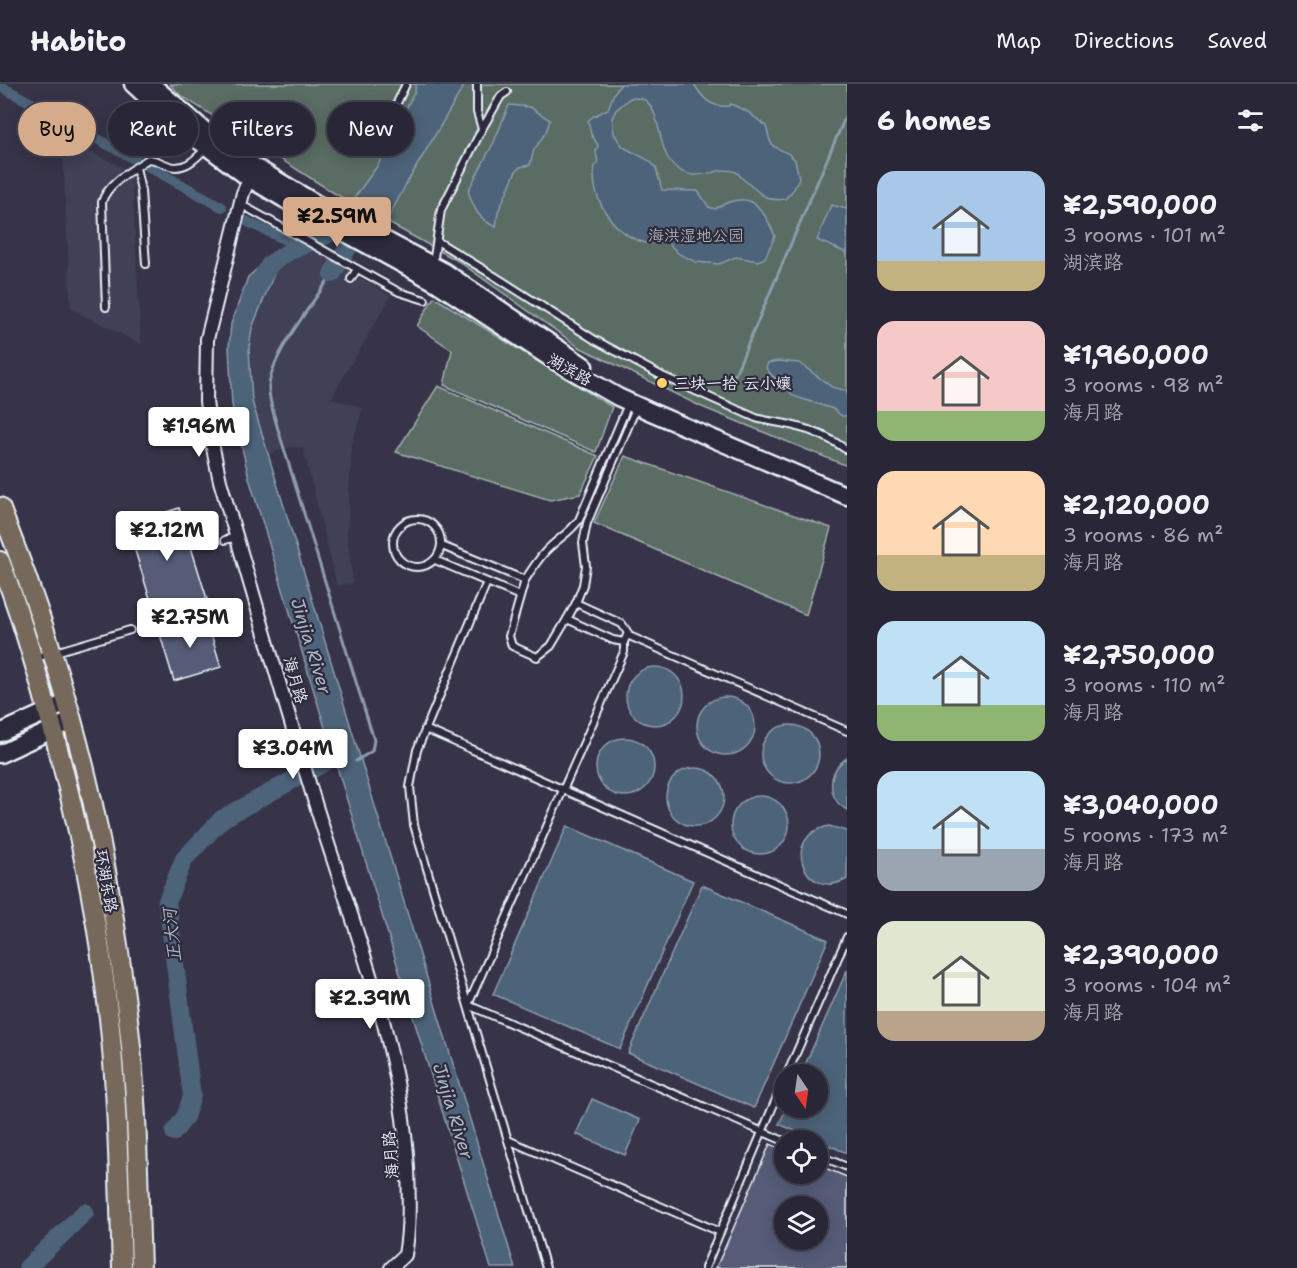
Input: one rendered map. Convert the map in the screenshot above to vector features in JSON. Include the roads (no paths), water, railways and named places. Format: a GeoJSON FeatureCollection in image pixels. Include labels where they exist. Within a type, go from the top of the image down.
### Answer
{"type":"FeatureCollection","features":[{"type":"Feature","properties":{"kind":"main road"},"geometry":{"type":"LineString","coordinates":[[133,84],[177,124],[207,147],[252,172]]}},
{"type":"Feature","properties":{"kind":"main road"},"geometry":{"type":"LineString","coordinates":[[151,84],[252,172]]}},
{"type":"Feature","properties":{"kind":"main road","name":"湖滨路"},"geometry":{"type":"LineString","coordinates":[[252,172],[385,247],[555,362],[633,404],[847,496]]}},
{"type":"Feature","properties":{"kind":"main road","name":"湖滨路"},"geometry":{"type":"LineString","coordinates":[[385,247],[433,266],[578,363],[642,397],[847,485]]}},
{"type":"Feature","properties":{"kind":"main road","name":"环湖东路"},"geometry":{"type":"LineString","coordinates":[[0,507],[27,575],[52,653],[87,778],[111,900],[128,1021],[135,1107],[141,1268]]}},
{"type":"Feature","properties":{"kind":"main road","name":"环湖东路"},"geometry":{"type":"LineString","coordinates":[[0,561],[34,659],[69,787],[93,906],[110,1026],[117,1111],[122,1268]]}},
{"type":"Feature","properties":{"kind":"main road"},"geometry":{"type":"LineString","coordinates":[[0,733],[66,703]]}},
{"type":"Feature","properties":{"kind":"main road"},"geometry":{"type":"LineString","coordinates":[[0,754],[71,721]]}},
{"type":"Feature","properties":{"kind":"street","name":"海月路"},"geometry":{"type":"LineString","coordinates":[[252,172],[240,204],[207,339],[206,401],[210,434],[230,538],[382,1017],[401,1104],[406,1143],[409,1218],[405,1255],[392,1268]]}},
{"type":"Feature","properties":{"kind":"lane"},"geometry":{"type":"LineString","coordinates":[[397,102],[406,84]]}},
{"type":"Feature","properties":{"kind":"lane"},"geometry":{"type":"LineString","coordinates":[[477,84],[477,112],[482,129]]}},
{"type":"Feature","properties":{"kind":"lane"},"geometry":{"type":"LineString","coordinates":[[433,266],[441,210],[482,129],[501,96],[507,93]]}},
{"type":"Feature","properties":{"kind":"lane"},"geometry":{"type":"LineString","coordinates":[[106,307],[102,202],[105,194],[148,159],[173,167],[185,165],[207,147]]}},
{"type":"Feature","properties":{"kind":"lane"},"geometry":{"type":"LineString","coordinates":[[136,167],[141,191],[146,264]]}},
{"type":"Feature","properties":{"kind":"lane"},"geometry":{"type":"LineString","coordinates":[[240,204],[399,292],[425,300]]}},
{"type":"Feature","properties":{"kind":"lane"},"geometry":{"type":"LineString","coordinates":[[437,241],[595,340],[662,376],[756,418],[792,425],[838,443],[847,450]]}},
{"type":"Feature","properties":{"kind":"lane"},"geometry":{"type":"LineString","coordinates":[[351,279],[356,268]]}},
{"type":"Feature","properties":{"kind":"lane"},"geometry":{"type":"LineString","coordinates":[[633,404],[587,523],[583,543],[586,566],[583,585],[576,603],[551,646],[537,657],[512,646],[509,636],[525,580],[551,545],[569,533],[579,520],[633,404]]}},
{"type":"Feature","properties":{"kind":"lane"},"geometry":{"type":"LineString","coordinates":[[409,520],[425,520],[438,530],[442,546],[435,560],[422,568],[406,565],[395,554],[393,546],[396,531],[409,520]]}},
{"type":"Feature","properties":{"kind":"lane"},"geometry":{"type":"LineString","coordinates":[[442,546],[525,580]]}},
{"type":"Feature","properties":{"kind":"lane"},"geometry":{"type":"LineString","coordinates":[[435,560],[520,596]]}},
{"type":"Feature","properties":{"kind":"lane"},"geometry":{"type":"LineString","coordinates":[[487,582],[425,729],[413,769],[410,805],[546,1268]]}},
{"type":"Feature","properties":{"kind":"lane"},"geometry":{"type":"LineString","coordinates":[[468,1005],[624,652],[628,633],[622,624],[576,603]]}},
{"type":"Feature","properties":{"kind":"lane"},"geometry":{"type":"LineString","coordinates":[[567,619],[613,640],[626,639],[847,731]]}},
{"type":"Feature","properties":{"kind":"lane"},"geometry":{"type":"LineString","coordinates":[[34,659],[130,630]]}},
{"type":"Feature","properties":{"kind":"lane"},"geometry":{"type":"LineString","coordinates":[[425,729],[847,914]]}},
{"type":"Feature","properties":{"kind":"lane"},"geometry":{"type":"LineString","coordinates":[[791,1064],[847,937]]}},
{"type":"Feature","properties":{"kind":"lane"},"geometry":{"type":"LineString","coordinates":[[468,1005],[774,1136]]}},
{"type":"Feature","properties":{"kind":"lane"},"geometry":{"type":"LineString","coordinates":[[705,1268],[774,1103]]}},
{"type":"Feature","properties":{"kind":"lane"},"geometry":{"type":"LineString","coordinates":[[508,1140],[720,1232]]}},
{"type":"Feature","properties":{"kind":"lane"},"geometry":{"type":"LineString","coordinates":[[828,1159],[847,1167]]}},
{"type":"Feature","properties":{"kind":"water"},"geometry":{"type":"Polygon","coordinates":[[[416,84],[465,84],[385,224],[349,205],[382,156],[414,156],[414,102],[410,102],[416,84]]]}},
{"type":"Feature","properties":{"kind":"water"},"geometry":{"type":"Polygon","coordinates":[[[621,84],[694,84],[704,98],[712,104],[729,106],[731,104],[748,112],[766,126],[773,146],[789,154],[795,160],[799,178],[794,189],[785,199],[772,199],[757,191],[736,172],[729,170],[691,175],[674,166],[665,151],[653,112],[643,99],[630,98],[616,110],[612,118],[614,134],[623,147],[650,161],[656,168],[662,190],[698,191],[709,207],[715,209],[736,200],[752,202],[759,207],[775,236],[765,258],[758,261],[736,257],[719,264],[696,262],[679,254],[665,240],[646,243],[634,239],[614,224],[606,214],[596,190],[594,178],[595,166],[598,164],[596,152],[598,145],[591,134],[588,121],[608,109],[614,93],[621,84]]]}},
{"type":"Feature","properties":{"kind":"water"},"geometry":{"type":"Polygon","coordinates":[[[509,105],[530,107],[550,120],[546,132],[534,150],[530,165],[520,167],[516,171],[498,212],[496,227],[485,221],[478,213],[468,191],[494,142],[509,105]]]}},
{"type":"Feature","properties":{"kind":"water"},"geometry":{"type":"Polygon","coordinates":[[[831,205],[847,209],[847,253],[817,240],[831,205]]]}},
{"type":"Feature","properties":{"kind":"water"},"geometry":{"type":"Polygon","coordinates":[[[270,258],[276,269],[252,328],[249,348],[252,401],[515,1268],[491,1268],[249,478],[232,405],[229,347],[231,324],[248,277],[270,258]]]}},
{"type":"Feature","properties":{"kind":"water"},"geometry":{"type":"Polygon","coordinates":[[[778,361],[799,363],[832,387],[847,391],[847,416],[793,396],[766,368],[768,363],[778,361]]]}},
{"type":"Feature","properties":{"kind":"water"},"geometry":{"type":"Polygon","coordinates":[[[649,667],[661,667],[676,675],[684,690],[684,702],[676,717],[661,725],[649,725],[634,717],[626,702],[626,690],[634,675],[649,667]]]}},
{"type":"Feature","properties":{"kind":"water"},"geometry":{"type":"Polygon","coordinates":[[[720,697],[732,697],[747,705],[755,720],[755,732],[747,747],[732,755],[720,755],[705,747],[697,732],[697,720],[705,705],[720,697]]]}},
{"type":"Feature","properties":{"kind":"water"},"geometry":{"type":"Polygon","coordinates":[[[784,725],[796,725],[811,733],[819,748],[819,760],[811,775],[796,783],[784,783],[769,775],[761,760],[761,748],[769,733],[784,725]]]}},
{"type":"Feature","properties":{"kind":"water"},"geometry":{"type":"Polygon","coordinates":[[[619,738],[631,738],[646,746],[654,761],[654,773],[646,788],[631,796],[619,796],[604,788],[596,773],[596,761],[604,746],[619,738]]]}},
{"type":"Feature","properties":{"kind":"water"},"geometry":{"type":"Polygon","coordinates":[[[847,758],[847,810],[835,799],[832,784],[840,763],[847,758]]]}},
{"type":"Feature","properties":{"kind":"water"},"geometry":{"type":"Polygon","coordinates":[[[689,768],[701,768],[716,776],[724,791],[724,803],[716,818],[701,826],[689,826],[674,818],[666,803],[666,791],[674,776],[689,768]]]}},
{"type":"Feature","properties":{"kind":"water"},"geometry":{"type":"Polygon","coordinates":[[[754,796],[766,796],[781,804],[789,819],[789,831],[781,846],[766,854],[754,854],[739,846],[731,831],[731,819],[739,804],[754,796]]]}},
{"type":"Feature","properties":{"kind":"water"},"geometry":{"type":"Polygon","coordinates":[[[567,826],[693,881],[620,1049],[493,994],[567,826]]]}},
{"type":"Feature","properties":{"kind":"water"},"geometry":{"type":"Polygon","coordinates":[[[829,826],[847,831],[847,879],[832,884],[819,882],[809,875],[803,865],[801,853],[805,841],[814,832],[829,826]]]}},
{"type":"Feature","properties":{"kind":"water"},"geometry":{"type":"Polygon","coordinates":[[[702,885],[828,940],[754,1108],[628,1053],[702,885]]]}},
{"type":"Feature","properties":{"kind":"water"},"geometry":{"type":"Polygon","coordinates":[[[847,970],[847,1153],[828,1145],[828,1130],[793,1130],[779,1124],[782,1118],[828,1118],[828,1064],[805,1064],[847,970]]]}},
{"type":"Feature","properties":{"kind":"water"},"geometry":{"type":"Polygon","coordinates":[[[592,1099],[640,1120],[625,1155],[576,1134],[592,1099]]]}},
{"type":"Feature","properties":{"kind":"waterway"},"geometry":{"type":"LineString","coordinates":[[0,86],[136,160]]}},
{"type":"Feature","properties":{"kind":"waterway"},"geometry":{"type":"LineString","coordinates":[[730,386],[847,113]]}},
{"type":"Feature","properties":{"kind":"waterway"},"geometry":{"type":"LineString","coordinates":[[149,167],[222,207]]}},
{"type":"Feature","properties":{"kind":"waterway","name":"Jinjia River"},"geometry":{"type":"LineString","coordinates":[[259,283],[270,264],[290,251],[367,217]]}},
{"type":"Feature","properties":{"kind":"waterway"},"geometry":{"type":"LineString","coordinates":[[246,221],[300,247]]}},
{"type":"Feature","properties":{"kind":"waterway","name":"Jinjia River"},"geometry":{"type":"LineString","coordinates":[[332,274],[362,225]]}},
{"type":"Feature","properties":{"kind":"waterway"},"geometry":{"type":"LineString","coordinates":[[332,274],[284,346],[271,376],[269,394],[374,740],[372,751],[356,761]]}},
{"type":"Feature","properties":{"kind":"waterway","name":"正大河"},"geometry":{"type":"LineString","coordinates":[[174,1132],[185,1117],[192,1096],[167,901],[184,859],[222,819],[345,751]]}},
{"type":"Feature","properties":{"kind":"waterway","name":"正大河"},"geometry":{"type":"LineString","coordinates":[[27,1268],[85,1212]]}},
{"type":"Feature","properties":{"kind":"place","name":"三块一拾 云小孃"},"geometry":{"type":"Point","coordinates":[662,383]}},
{"type":"Feature","properties":{"kind":"park label","name":"海洪湿地公园"},"geometry":{"type":"Point","coordinates":[696,235]}}]}
